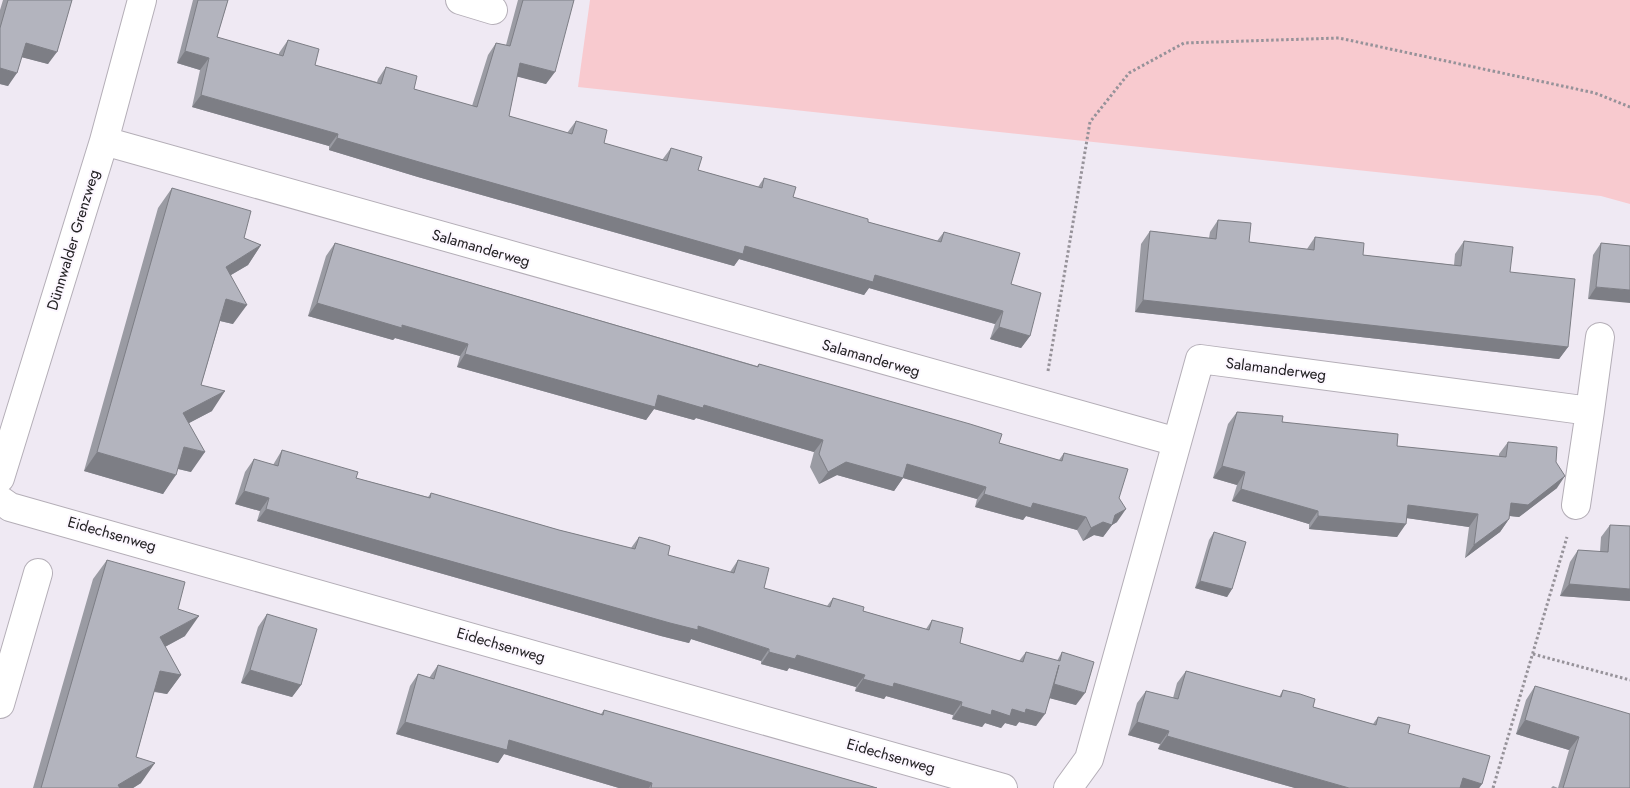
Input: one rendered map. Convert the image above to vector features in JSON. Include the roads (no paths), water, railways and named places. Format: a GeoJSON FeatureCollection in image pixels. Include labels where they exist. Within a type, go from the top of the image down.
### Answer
{"type":"FeatureCollection","features":[{"type":"Feature","properties":{"kind":"street","name":"Dünnwalder Grenzweg"},"geometry":{"type":"LineString","coordinates":[[0,478],[104,141],[142,0]]}},
{"type":"Feature","properties":{"kind":"street"},"geometry":{"type":"LineString","coordinates":[[460,0],[493,10]]}},
{"type":"Feature","properties":{"kind":"street","name":"Salamanderweg"},"geometry":{"type":"LineString","coordinates":[[104,141],[1042,406],[1177,442],[1200,359],[1590,411]]}},
{"type":"Feature","properties":{"kind":"street"},"geometry":{"type":"LineString","coordinates":[[1576,505],[1600,336]]}},
{"type":"Feature","properties":{"kind":"street"},"geometry":{"type":"LineString","coordinates":[[1068,788],[1088,759],[1177,442]]}},
{"type":"Feature","properties":{"kind":"street","name":"Eidechsenweg"},"geometry":{"type":"LineString","coordinates":[[0,500],[10,507],[1004,788]]}},
{"type":"Feature","properties":{"kind":"street"},"geometry":{"type":"LineString","coordinates":[[0,704],[38,572]]}}]}
